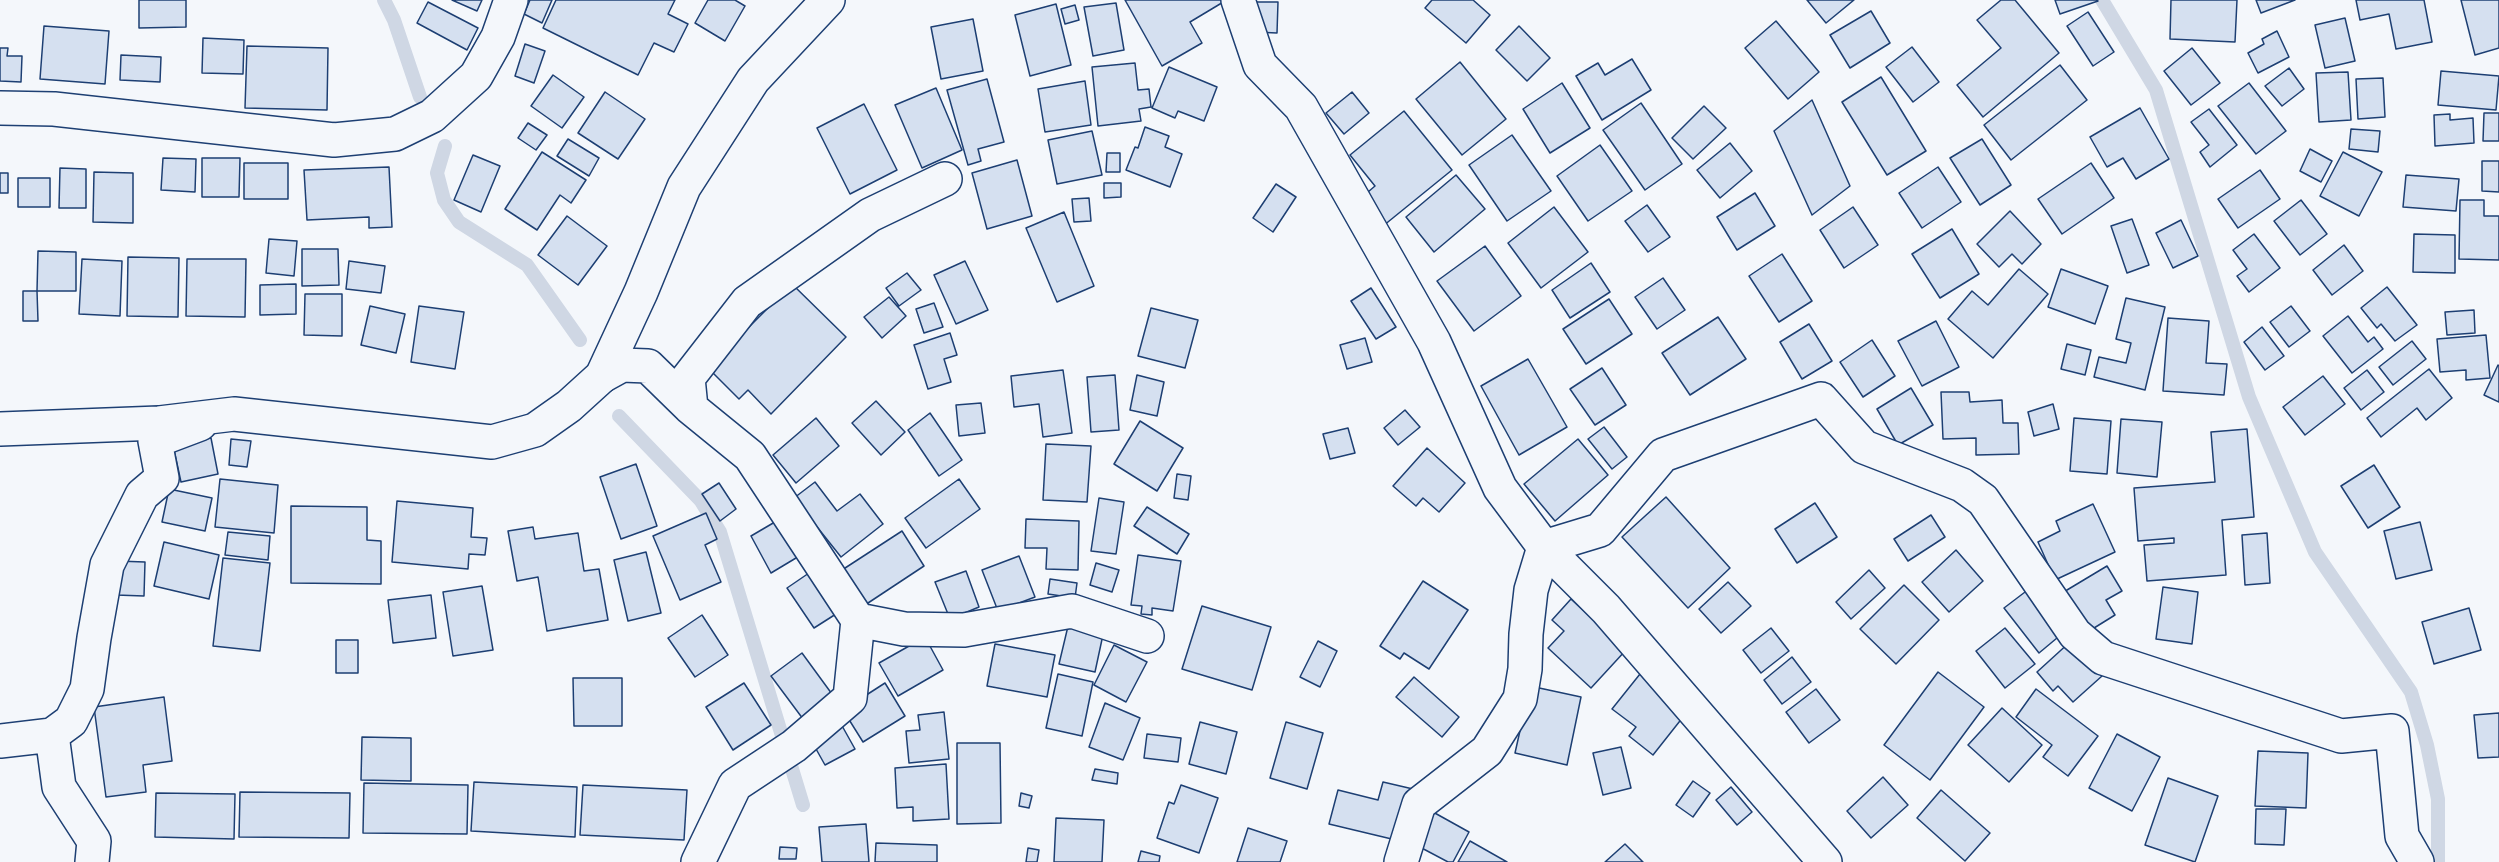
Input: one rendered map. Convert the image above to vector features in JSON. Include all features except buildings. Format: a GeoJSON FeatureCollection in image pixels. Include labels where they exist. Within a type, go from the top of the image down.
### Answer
{"type":"FeatureCollection","features":[{"type":"Feature","properties":{"kind":"main road"},"geometry":{"type":"LineString","coordinates":[[0,108],[54,109],[334,140],[395,134],[432,116],[476,76],[498,37],[511,0]]}},
{"type":"Feature","properties":{"kind":"main road"},"geometry":{"type":"LineString","coordinates":[[602,376],[641,292],[684,187],[753,80],[828,0]]}},
{"type":"Feature","properties":{"kind":"main road"},"geometry":{"type":"LineString","coordinates":[[1238,0],[1260,65],[1301,107],[1434,342],[1500,488],[1544,547],[1606,609],[1825,862]]}},
{"type":"Feature","properties":{"kind":"main road"},"geometry":{"type":"LineString","coordinates":[[691,408],[688,378],[747,302],[870,214],[945,179]]}},
{"type":"Feature","properties":{"kind":"main road"},"geometry":{"type":"LineString","coordinates":[[0,429],[159,423],[234,414],[492,442],[535,430],[569,406],[602,376],[622,365],[648,366],[691,408],[750,456],[858,620],[850,698],[794,746],[735,785],[698,862]]}},
{"type":"Feature","properties":{"kind":"main road"},"geometry":{"type":"LineString","coordinates":[[1544,547],[1600,530],[1664,455],[1821,399],[1864,447],[1962,485],[1983,500],[2075,634],[2103,658],[2341,735],[2392,731],[2402,836],[2417,862]]}},
{"type":"Feature","properties":{"kind":"main road"},"geometry":{"type":"LineString","coordinates":[[0,741],[52,735],[71,721],[87,689],[107,565],[142,495],[162,477],[155,441],[234,414]]}},
{"type":"Feature","properties":{"kind":"main road"},"geometry":{"type":"LineString","coordinates":[[1401,862],[1419,804],[1487,751],[1520,699],[1525,669],[1531,590],[1544,547]]}},
{"type":"Feature","properties":{"kind":"main road"},"geometry":{"type":"LineString","coordinates":[[858,620],[904,629],[964,630],[1072,611],[1147,636]]}},
{"type":"Feature","properties":{"kind":"main road"},"geometry":{"type":"LineString","coordinates":[[52,735],[59,788],[94,841],[92,862]]}},
{"type":"Feature","properties":{"kind":"waterway"},"geometry":{"type":"LineString","coordinates":[[384,0],[394,20],[420,97]]}},
{"type":"Feature","properties":{"kind":"waterway"},"geometry":{"type":"LineString","coordinates":[[2102,0],[2156,90],[2249,397],[2315,552],[2411,692],[2427,745],[2438,799],[2438,862]]}},
{"type":"Feature","properties":{"kind":"waterway"},"geometry":{"type":"LineString","coordinates":[[445,146],[437,173],[444,200],[459,222],[527,265],[580,340]]}},
{"type":"Feature","properties":{"kind":"waterway"},"geometry":{"type":"LineString","coordinates":[[619,416],[701,501],[720,532],[803,805]]}}]}
